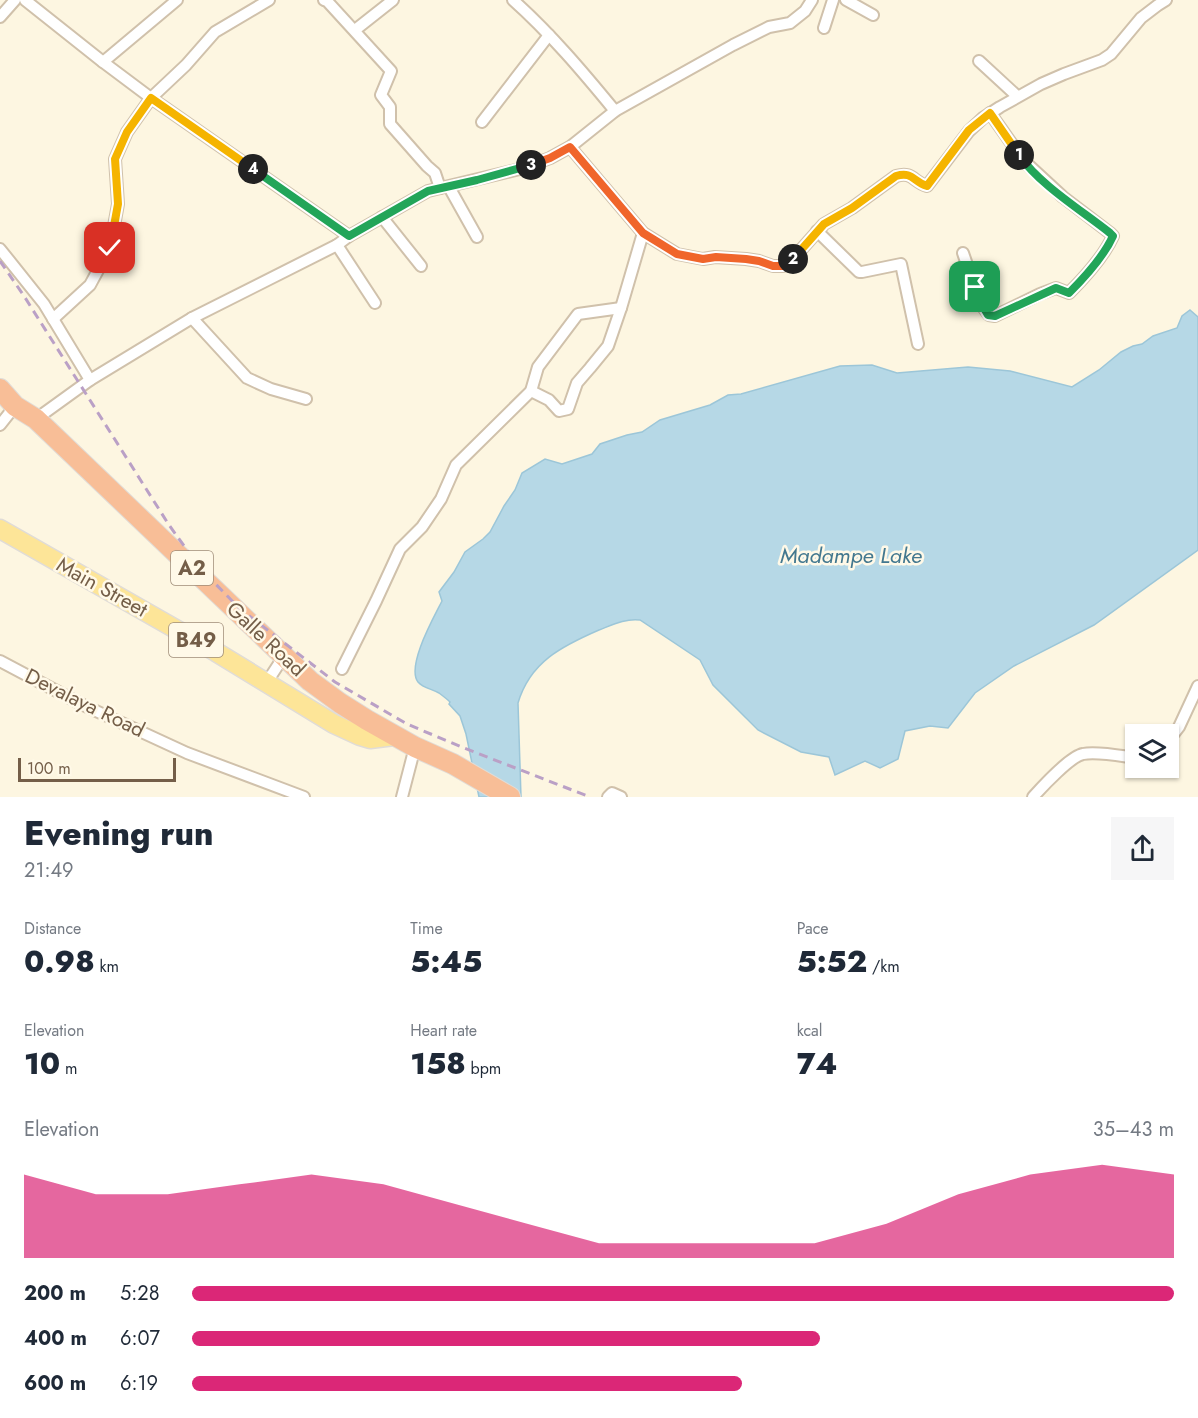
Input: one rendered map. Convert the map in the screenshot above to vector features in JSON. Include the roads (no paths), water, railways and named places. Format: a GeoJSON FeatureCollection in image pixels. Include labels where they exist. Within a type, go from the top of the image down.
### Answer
{"type":"FeatureCollection","features":[{"type":"Feature","properties":{"kind":"highway","name":"Galle Road"},"geometry":{"type":"LineString","coordinates":[[0,389],[15,406],[36,419],[310,681],[394,736],[453,764],[510,797]]}},
{"type":"Feature","properties":{"kind":"main road","name":"Main Street"},"geometry":{"type":"LineString","coordinates":[[0,529],[216,652],[318,715],[370,739],[394,736]]}},
{"type":"Feature","properties":{"kind":"street"},"geometry":{"type":"LineString","coordinates":[[0,17],[15,0]]}},
{"type":"Feature","properties":{"kind":"street"},"geometry":{"type":"LineString","coordinates":[[25,0],[151,98],[349,236]]}},
{"type":"Feature","properties":{"kind":"street"},"geometry":{"type":"LineString","coordinates":[[103,62],[177,0]]}},
{"type":"Feature","properties":{"kind":"street"},"geometry":{"type":"LineString","coordinates":[[53,320],[90,285],[110,248],[118,204],[115,159],[127,132],[151,98],[186,65],[215,32],[268,0]]}},
{"type":"Feature","properties":{"kind":"street"},"geometry":{"type":"LineString","coordinates":[[324,0],[355,30],[391,71],[381,95],[390,107],[390,123],[435,173],[477,237]]}},
{"type":"Feature","properties":{"kind":"street"},"geometry":{"type":"LineString","coordinates":[[355,30],[393,0]]}},
{"type":"Feature","properties":{"kind":"street"},"geometry":{"type":"LineString","coordinates":[[513,0],[549,35],[615,111]]}},
{"type":"Feature","properties":{"kind":"street"},"geometry":{"type":"LineString","coordinates":[[36,419],[90,380],[192,318],[337,245],[428,191],[524,168],[550,158],[570,147],[615,111],[733,45],[769,27],[790,22],[805,10],[812,0]]}},
{"type":"Feature","properties":{"kind":"street"},"geometry":{"type":"LineString","coordinates":[[824,28],[833,0]]}},
{"type":"Feature","properties":{"kind":"street"},"geometry":{"type":"LineString","coordinates":[[846,0],[873,15]]}},
{"type":"Feature","properties":{"kind":"street"},"geometry":{"type":"LineString","coordinates":[[570,147],[643,233],[677,254],[703,259],[716,257],[746,259],[773,266],[783,266],[791,261],[824,224],[852,208],[896,176],[904,174],[911,176],[927,186],[969,130],[990,113],[1017,96],[1064,74],[1102,60],[1111,54],[1141,18],[1166,0]]}},
{"type":"Feature","properties":{"kind":"street"},"geometry":{"type":"LineString","coordinates":[[482,122],[549,35]]}},
{"type":"Feature","properties":{"kind":"street"},"geometry":{"type":"LineString","coordinates":[[979,62],[1017,96]]}},
{"type":"Feature","properties":{"kind":"street"},"geometry":{"type":"LineString","coordinates":[[963,253],[981,303],[988,315],[995,316],[1056,288],[1069,293],[1103,253],[1113,236],[1063,197],[1024,162],[990,113]]}},
{"type":"Feature","properties":{"kind":"street"},"geometry":{"type":"LineString","coordinates":[[382,217],[421,266]]}},
{"type":"Feature","properties":{"kind":"street"},"geometry":{"type":"LineString","coordinates":[[817,231],[859,272],[902,264],[918,344]]}},
{"type":"Feature","properties":{"kind":"street"},"geometry":{"type":"LineString","coordinates":[[531,391],[549,400],[559,411],[568,410],[577,383],[608,346],[643,233]]}},
{"type":"Feature","properties":{"kind":"street"},"geometry":{"type":"LineString","coordinates":[[337,245],[375,303]]}},
{"type":"Feature","properties":{"kind":"street"},"geometry":{"type":"LineString","coordinates":[[0,249],[44,304],[90,380]]}},
{"type":"Feature","properties":{"kind":"street"},"geometry":{"type":"LineString","coordinates":[[342,669],[400,549],[422,527],[441,499],[456,465],[531,391],[538,367],[578,314],[621,308]]}},
{"type":"Feature","properties":{"kind":"street"},"geometry":{"type":"LineString","coordinates":[[192,318],[247,378],[271,389],[306,399]]}},
{"type":"Feature","properties":{"kind":"street"},"geometry":{"type":"LineString","coordinates":[[0,425],[15,406]]}},
{"type":"Feature","properties":{"kind":"street"},"geometry":{"type":"LineString","coordinates":[[267,682],[284,656]]}},
{"type":"Feature","properties":{"kind":"street","name":"Devalaya Road"},"geometry":{"type":"LineString","coordinates":[[0,661],[83,705],[187,753],[304,797]]}},
{"type":"Feature","properties":{"kind":"street"},"geometry":{"type":"LineString","coordinates":[[1179,727],[1198,686]]}},
{"type":"Feature","properties":{"kind":"street"},"geometry":{"type":"LineString","coordinates":[[402,797],[415,747]]}},
{"type":"Feature","properties":{"kind":"street"},"geometry":{"type":"LineString","coordinates":[[1033,797],[1060,770],[1081,754],[1125,757]]}},
{"type":"Feature","properties":{"kind":"street"},"geometry":{"type":"LineString","coordinates":[[608,797],[612,793],[621,797]]}},
{"type":"Feature","properties":{"kind":"water","name":"Madampe Lake"},"geometry":{"type":"Polygon","coordinates":[[[1190,310],[1198,317],[1198,550],[1094,625],[1014,666],[975,693],[948,728],[930,726],[905,731],[898,759],[880,768],[865,761],[835,775],[829,757],[801,752],[758,730],[713,685],[700,660],[640,620],[630,620],[619,622],[572,642],[539,666],[523,689],[518,703],[521,797],[479,797],[460,716],[449,704],[450,702],[439,693],[418,682],[415,675],[416,665],[422,642],[442,601],[439,592],[465,552],[490,532],[515,490],[522,473],[545,459],[562,464],[592,454],[600,444],[642,432],[660,420],[710,405],[728,395],[741,394],[840,366],[872,365],[897,373],[968,367],[1010,371],[1072,387],[1099,370],[1121,352],[1142,344],[1153,336],[1177,328],[1182,316],[1190,310]]]}},
{"type":"Feature","properties":{"kind":"railway"},"geometry":{"type":"LineString","coordinates":[[0,261],[169,525],[200,568],[239,608],[335,682],[407,724],[590,797]]}}]}
